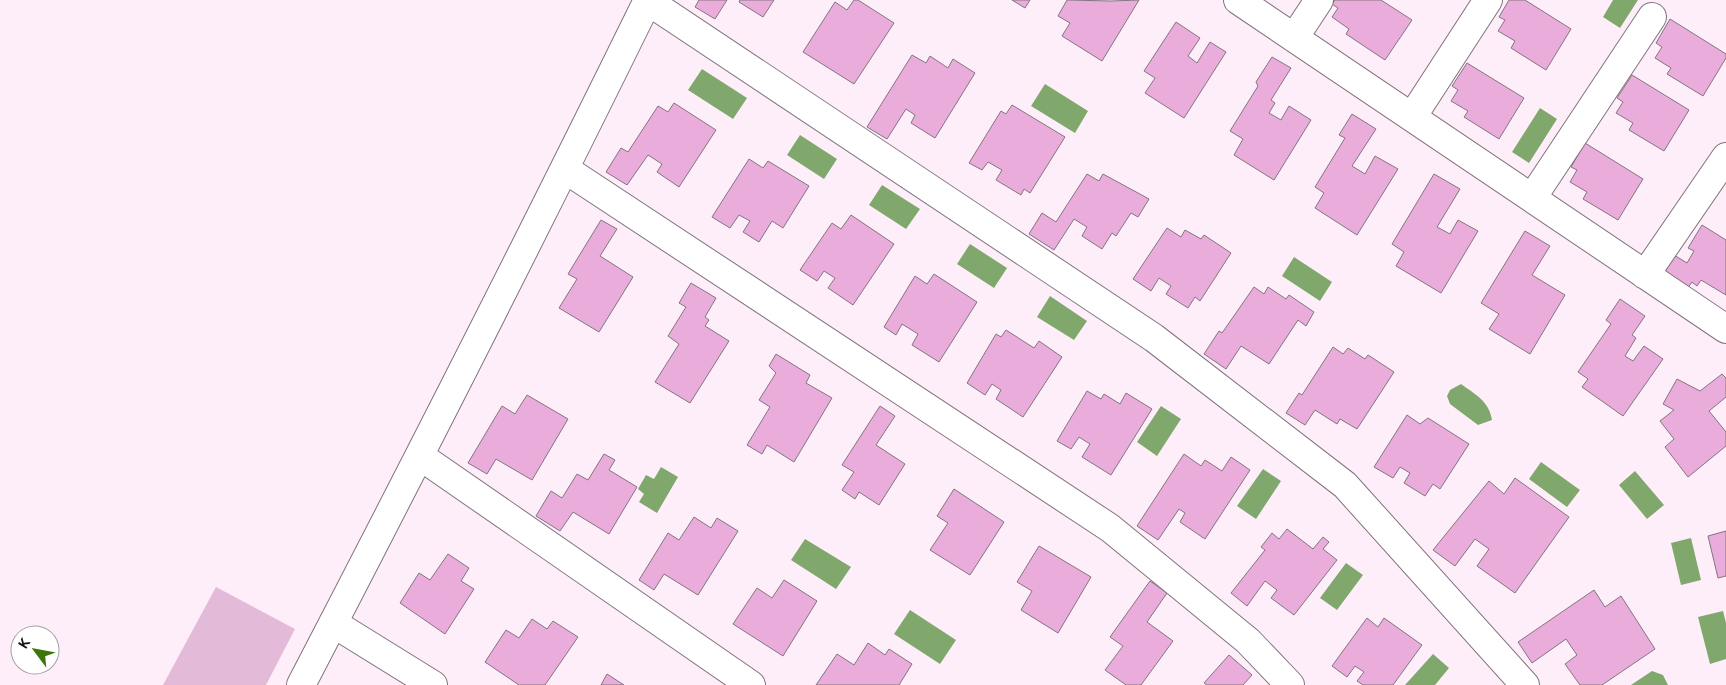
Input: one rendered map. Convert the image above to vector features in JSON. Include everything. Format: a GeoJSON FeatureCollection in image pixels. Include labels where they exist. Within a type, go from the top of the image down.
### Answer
{"type":"FeatureCollection","features":[{"type":"Feature","properties":{"kind":"street"},"geometry":{"type":"LineString","coordinates":[[301,685],[566,169],[648,0],[1154,338],[1345,485],[1525,685]]}},
{"type":"Feature","properties":{"kind":"street"},"geometry":{"type":"LineString","coordinates":[[1238,0],[1726,329]]}},
{"type":"Feature","properties":{"kind":"street"},"geometry":{"type":"LineString","coordinates":[[1294,38],[1319,0]]}},
{"type":"Feature","properties":{"kind":"street"},"geometry":{"type":"LineString","coordinates":[[1412,117],[1488,0]]}},
{"type":"Feature","properties":{"kind":"street"},"geometry":{"type":"LineString","coordinates":[[1532,198],[1652,17]]}},
{"type":"Feature","properties":{"kind":"street"},"geometry":{"type":"LineString","coordinates":[[1645,275],[1726,157]]}},
{"type":"Feature","properties":{"kind":"street"},"geometry":{"type":"LineString","coordinates":[[566,169],[1110,528],[1248,642],[1290,685]]}},
{"type":"Feature","properties":{"kind":"street"},"geometry":{"type":"LineString","coordinates":[[420,456],[751,685]]}},
{"type":"Feature","properties":{"kind":"street"},"geometry":{"type":"LineString","coordinates":[[333,623],[433,685]]}},
{"type":"Feature","properties":{"kind":"shaded area"},"geometry":{"type":"Polygon","coordinates":[[[1613,0],[1638,0],[1620,28],[1603,17],[1613,0]]]}},
{"type":"Feature","properties":{"kind":"shaded area"},"geometry":{"type":"Polygon","coordinates":[[[702,69],[747,98],[733,119],[688,90],[702,69]]]}},
{"type":"Feature","properties":{"kind":"shaded area"},"geometry":{"type":"Polygon","coordinates":[[[1045,84],[1088,111],[1075,133],[1031,106],[1045,84]]]}},
{"type":"Feature","properties":{"kind":"shaded area"},"geometry":{"type":"Polygon","coordinates":[[[1540,108],[1557,119],[1529,163],[1512,152],[1540,108]]]}},
{"type":"Feature","properties":{"kind":"shaded area"},"geometry":{"type":"Polygon","coordinates":[[[800,135],[837,159],[824,179],[787,155],[800,135]]]}},
{"type":"Feature","properties":{"kind":"shaded area"},"geometry":{"type":"Polygon","coordinates":[[[882,185],[920,209],[906,229],[869,205],[882,185]]]}},
{"type":"Feature","properties":{"kind":"shaded area"},"geometry":{"type":"Polygon","coordinates":[[[970,244],[1007,268],[994,288],[957,264],[970,244]]]}},
{"type":"Feature","properties":{"kind":"shaded area"},"geometry":{"type":"Polygon","coordinates":[[[1294,257],[1332,282],[1320,301],[1282,276],[1294,257]]]}},
{"type":"Feature","properties":{"kind":"shaded area"},"geometry":{"type":"Polygon","coordinates":[[[1050,296],[1087,321],[1074,340],[1037,317],[1050,296]]]}},
{"type":"Feature","properties":{"kind":"shaded area"},"geometry":{"type":"Polygon","coordinates":[[[1461,384],[1485,403],[1492,420],[1478,425],[1450,404],[1447,396],[1450,390],[1461,384]]]}},
{"type":"Feature","properties":{"kind":"shaded area"},"geometry":{"type":"Polygon","coordinates":[[[1161,406],[1181,419],[1157,456],[1137,442],[1161,406]]]}},
{"type":"Feature","properties":{"kind":"shaded area"},"geometry":{"type":"Polygon","coordinates":[[[1541,462],[1580,490],[1567,507],[1529,479],[1541,462]]]}},
{"type":"Feature","properties":{"kind":"shaded area"},"geometry":{"type":"Polygon","coordinates":[[[661,467],[678,477],[657,513],[639,502],[644,494],[638,489],[646,475],[654,479],[661,467]]]}},
{"type":"Feature","properties":{"kind":"shaded area"},"geometry":{"type":"Polygon","coordinates":[[[1263,469],[1281,481],[1256,519],[1237,506],[1263,469]]]}},
{"type":"Feature","properties":{"kind":"shaded area"},"geometry":{"type":"Polygon","coordinates":[[[1635,471],[1664,505],[1647,519],[1619,485],[1635,471]]]}},
{"type":"Feature","properties":{"kind":"shaded area"},"geometry":{"type":"Polygon","coordinates":[[[1691,538],[1701,580],[1681,585],[1671,543],[1691,538]]]}},
{"type":"Feature","properties":{"kind":"shaded area"},"geometry":{"type":"Polygon","coordinates":[[[805,539],[851,567],[836,589],[791,560],[805,539]]]}},
{"type":"Feature","properties":{"kind":"shaded area"},"geometry":{"type":"Polygon","coordinates":[[[1346,563],[1363,575],[1337,610],[1320,598],[1346,563]]]}},
{"type":"Feature","properties":{"kind":"shaded area"},"geometry":{"type":"Polygon","coordinates":[[[216,587],[295,629],[266,685],[163,685],[216,587]]]}},
{"type":"Feature","properties":{"kind":"shaded area"},"geometry":{"type":"Polygon","coordinates":[[[910,610],[956,640],[940,664],[894,634],[910,610]]]}},
{"type":"Feature","properties":{"kind":"shaded area"},"geometry":{"type":"Polygon","coordinates":[[[1723,611],[1726,623],[1726,659],[1710,664],[1698,617],[1723,611]]]}},
{"type":"Feature","properties":{"kind":"shaded area"},"geometry":{"type":"Polygon","coordinates":[[[1433,654],[1449,668],[1435,685],[1405,685],[1433,654]]]}},
{"type":"Feature","properties":{"kind":"shaded area"},"geometry":{"type":"Polygon","coordinates":[[[1652,671],[1663,675],[1668,685],[1631,685],[1652,671]]]}},
{"type":"Feature","properties":{"kind":"building"},"geometry":{"type":"Polygon","coordinates":[[[699,0],[727,0],[715,19],[695,7],[699,0]]]}},
{"type":"Feature","properties":{"kind":"building"},"geometry":{"type":"Polygon","coordinates":[[[740,0],[774,0],[763,17],[739,2],[740,0]]]}},
{"type":"Feature","properties":{"kind":"building"},"geometry":{"type":"Polygon","coordinates":[[[854,0],[858,0],[894,23],[854,84],[803,52],[835,2],[847,10],[854,0]]]}},
{"type":"Feature","properties":{"kind":"building"},"geometry":{"type":"Polygon","coordinates":[[[1012,0],[1030,0],[1025,8],[1012,0]]]}},
{"type":"Feature","properties":{"kind":"building"},"geometry":{"type":"Polygon","coordinates":[[[1067,0],[1139,0],[1102,61],[1062,36],[1070,23],[1058,16],[1067,0]]]}},
{"type":"Feature","properties":{"kind":"building"},"geometry":{"type":"Polygon","coordinates":[[[1335,0],[1381,0],[1412,20],[1385,60],[1346,34],[1349,29],[1332,17],[1338,8],[1332,4],[1335,0]]]}},
{"type":"Feature","properties":{"kind":"building"},"geometry":{"type":"Polygon","coordinates":[[[1509,0],[1525,0],[1571,29],[1546,70],[1511,48],[1515,41],[1498,31],[1505,20],[1499,17],[1509,0]]]}},
{"type":"Feature","properties":{"kind":"building"},"geometry":{"type":"Polygon","coordinates":[[[1670,19],[1726,54],[1726,58],[1703,96],[1667,74],[1671,68],[1655,58],[1662,47],[1656,43],[1670,19]]]}},
{"type":"Feature","properties":{"kind":"building"},"geometry":{"type":"Polygon","coordinates":[[[1176,22],[1200,38],[1188,56],[1197,63],[1210,42],[1226,52],[1184,118],[1145,93],[1155,78],[1144,71],[1176,22]]]}},
{"type":"Feature","properties":{"kind":"building"},"geometry":{"type":"Polygon","coordinates":[[[912,55],[926,63],[930,56],[948,68],[953,59],[975,73],[935,138],[911,123],[915,115],[906,109],[887,139],[867,127],[912,55]]]}},
{"type":"Feature","properties":{"kind":"building"},"geometry":{"type":"Polygon","coordinates":[[[1272,57],[1291,68],[1271,100],[1275,103],[1269,113],[1281,120],[1289,106],[1311,120],[1274,180],[1234,155],[1243,139],[1230,131],[1258,86],[1256,82],[1272,57]]]}},
{"type":"Feature","properties":{"kind":"building"},"geometry":{"type":"Polygon","coordinates":[[[1467,63],[1524,98],[1499,139],[1464,117],[1468,111],[1451,101],[1458,90],[1452,86],[1467,63]]]}},
{"type":"Feature","properties":{"kind":"building"},"geometry":{"type":"Polygon","coordinates":[[[1632,75],[1689,110],[1664,151],[1629,130],[1633,123],[1616,113],[1623,102],[1617,98],[1632,75]]]}},
{"type":"Feature","properties":{"kind":"building"},"geometry":{"type":"Polygon","coordinates":[[[674,103],[716,130],[679,187],[657,172],[662,164],[648,155],[627,185],[606,172],[621,148],[628,152],[658,106],[668,112],[674,103]]]}},
{"type":"Feature","properties":{"kind":"building"},"geometry":{"type":"Polygon","coordinates":[[[1012,105],[1065,137],[1030,193],[1024,189],[1021,195],[996,180],[1002,170],[988,162],[982,170],[969,163],[1001,111],[1006,114],[1012,105]]]}},
{"type":"Feature","properties":{"kind":"building"},"geometry":{"type":"Polygon","coordinates":[[[1352,114],[1376,129],[1352,166],[1365,174],[1375,156],[1398,169],[1357,235],[1315,208],[1324,193],[1315,187],[1345,138],[1339,135],[1352,114]]]}},
{"type":"Feature","properties":{"kind":"building"},"geometry":{"type":"Polygon","coordinates":[[[1585,143],[1643,179],[1618,220],[1583,199],[1587,192],[1570,182],[1577,170],[1571,167],[1585,143]]]}},
{"type":"Feature","properties":{"kind":"building"},"geometry":{"type":"Polygon","coordinates":[[[749,159],[763,168],[768,161],[809,186],[783,228],[772,221],[759,242],[743,232],[750,221],[739,215],[730,228],[712,217],[749,159]]]}},
{"type":"Feature","properties":{"kind":"building"},"geometry":{"type":"Polygon","coordinates":[[[1087,174],[1099,181],[1103,174],[1149,199],[1138,217],[1131,213],[1116,236],[1112,233],[1102,249],[1082,236],[1087,227],[1074,219],[1054,250],[1029,234],[1042,213],[1056,222],[1087,174]]]}},
{"type":"Feature","properties":{"kind":"building"},"geometry":{"type":"Polygon","coordinates":[[[1434,174],[1460,189],[1437,227],[1450,234],[1458,220],[1478,231],[1441,293],[1396,266],[1404,252],[1392,244],[1434,174]]]}},
{"type":"Feature","properties":{"kind":"building"},"geometry":{"type":"Polygon","coordinates":[[[851,215],[894,244],[853,305],[828,288],[835,278],[824,271],[817,281],[800,270],[832,223],[841,229],[851,215]]]}},
{"type":"Feature","properties":{"kind":"building"},"geometry":{"type":"Polygon","coordinates":[[[601,220],[617,229],[600,256],[633,277],[599,332],[559,308],[577,279],[568,274],[601,220]]]}},
{"type":"Feature","properties":{"kind":"building"},"geometry":{"type":"Polygon","coordinates":[[[1702,225],[1726,240],[1726,295],[1701,280],[1697,286],[1692,282],[1687,289],[1662,274],[1674,255],[1687,263],[1694,251],[1688,248],[1702,225]]]}},
{"type":"Feature","properties":{"kind":"building"},"geometry":{"type":"Polygon","coordinates":[[[1167,228],[1181,237],[1185,230],[1201,239],[1204,235],[1231,253],[1200,301],[1195,297],[1188,308],[1166,294],[1171,286],[1159,278],[1151,291],[1133,279],[1167,228]]]}},
{"type":"Feature","properties":{"kind":"building"},"geometry":{"type":"Polygon","coordinates":[[[1525,231],[1550,246],[1532,275],[1565,295],[1530,354],[1489,329],[1499,314],[1481,303],[1525,231]]]}},
{"type":"Feature","properties":{"kind":"building"},"geometry":{"type":"Polygon","coordinates":[[[934,274],[977,302],[939,362],[912,345],[918,334],[902,324],[896,335],[884,327],[915,276],[927,284],[934,274]]]}},
{"type":"Feature","properties":{"kind":"building"},"geometry":{"type":"Polygon","coordinates":[[[691,283],[716,298],[705,317],[709,320],[705,326],[729,341],[690,403],[655,382],[679,344],[668,336],[686,307],[679,303],[691,283]]]}},
{"type":"Feature","properties":{"kind":"building"},"geometry":{"type":"Polygon","coordinates":[[[1254,287],[1264,294],[1268,287],[1286,299],[1289,295],[1314,312],[1306,326],[1298,320],[1269,364],[1241,346],[1226,369],[1204,354],[1219,331],[1222,333],[1254,287]]]}},
{"type":"Feature","properties":{"kind":"building"},"geometry":{"type":"Polygon","coordinates":[[[1620,299],[1645,316],[1632,335],[1636,338],[1625,356],[1633,361],[1644,346],[1663,359],[1623,416],[1582,387],[1588,379],[1578,372],[1611,324],[1606,320],[1620,299]]]}},
{"type":"Feature","properties":{"kind":"building"},"geometry":{"type":"Polygon","coordinates":[[[1006,330],[1034,348],[1039,341],[1062,357],[1023,417],[996,399],[1001,390],[992,384],[985,395],[967,383],[996,334],[1001,337],[1006,330]]]}},
{"type":"Feature","properties":{"kind":"building"},"geometry":{"type":"Polygon","coordinates":[[[1333,347],[1343,354],[1348,348],[1365,359],[1368,355],[1394,372],[1357,429],[1340,419],[1337,424],[1315,410],[1305,425],[1286,413],[1299,393],[1302,395],[1333,347]]]}},
{"type":"Feature","properties":{"kind":"building"},"geometry":{"type":"Polygon","coordinates":[[[776,354],[810,375],[806,383],[832,398],[794,462],[767,445],[762,454],[747,445],[770,407],[759,400],[776,373],[769,366],[776,354]]]}},
{"type":"Feature","properties":{"kind":"building"},"geometry":{"type":"Polygon","coordinates":[[[1722,374],[1726,378],[1726,397],[1709,411],[1726,432],[1726,446],[1688,477],[1665,447],[1674,439],[1660,421],[1674,410],[1663,404],[1677,379],[1700,391],[1722,374]]]}},
{"type":"Feature","properties":{"kind":"building"},"geometry":{"type":"Polygon","coordinates":[[[1087,391],[1101,399],[1104,394],[1120,404],[1126,393],[1152,409],[1111,475],[1082,457],[1090,444],[1079,437],[1071,449],[1057,441],[1087,391]]]}},
{"type":"Feature","properties":{"kind":"building"},"geometry":{"type":"Polygon","coordinates":[[[527,395],[568,419],[532,480],[496,459],[487,474],[468,463],[502,406],[515,414],[527,395]]]}},
{"type":"Feature","properties":{"kind":"building"},"geometry":{"type":"Polygon","coordinates":[[[880,406],[895,416],[876,445],[905,464],[879,505],[859,492],[855,499],[842,490],[854,472],[842,465],[880,406]]]}},
{"type":"Feature","properties":{"kind":"building"},"geometry":{"type":"Polygon","coordinates":[[[1407,415],[1420,424],[1428,418],[1469,444],[1440,489],[1433,484],[1425,496],[1404,483],[1410,473],[1400,467],[1393,478],[1374,467],[1407,415]]]}},
{"type":"Feature","properties":{"kind":"building"},"geometry":{"type":"Polygon","coordinates":[[[604,454],[615,460],[609,470],[637,487],[609,534],[573,512],[560,531],[536,516],[551,491],[562,498],[577,474],[588,480],[604,454]]]}},
{"type":"Feature","properties":{"kind":"building"},"geometry":{"type":"Polygon","coordinates":[[[1184,454],[1201,466],[1205,460],[1222,471],[1231,457],[1250,470],[1205,539],[1180,522],[1185,513],[1179,509],[1158,540],[1137,526],[1184,454]]]}},
{"type":"Feature","properties":{"kind":"building"},"geometry":{"type":"Polygon","coordinates":[[[1515,478],[1569,517],[1515,593],[1477,566],[1489,549],[1475,539],[1455,566],[1433,550],[1489,481],[1504,494],[1515,478]]]}},
{"type":"Feature","properties":{"kind":"building"},"geometry":{"type":"Polygon","coordinates":[[[954,489],[1004,522],[970,575],[930,550],[948,523],[937,516],[954,489]]]}},
{"type":"Feature","properties":{"kind":"building"},"geometry":{"type":"Polygon","coordinates":[[[694,517],[711,528],[717,518],[738,531],[698,595],[664,574],[654,590],[639,580],[668,533],[679,540],[694,517]]]}},
{"type":"Feature","properties":{"kind":"building"},"geometry":{"type":"Polygon","coordinates":[[[1287,529],[1313,549],[1323,537],[1329,542],[1323,549],[1337,560],[1294,615],[1271,598],[1277,590],[1265,581],[1247,606],[1231,593],[1265,550],[1261,547],[1272,533],[1279,539],[1287,529]]]}},
{"type":"Feature","properties":{"kind":"building"},"geometry":{"type":"Polygon","coordinates":[[[1726,531],[1726,576],[1718,578],[1708,536],[1726,531]]]}},
{"type":"Feature","properties":{"kind":"building"},"geometry":{"type":"Polygon","coordinates":[[[1039,546],[1091,577],[1058,633],[1021,610],[1032,591],[1017,582],[1039,546]]]}},
{"type":"Feature","properties":{"kind":"building"},"geometry":{"type":"Polygon","coordinates":[[[448,554],[469,568],[461,581],[474,589],[445,634],[400,603],[419,573],[430,580],[448,554]]]}},
{"type":"Feature","properties":{"kind":"building"},"geometry":{"type":"Polygon","coordinates":[[[784,580],[817,601],[783,656],[733,624],[757,588],[772,598],[784,580]]]}},
{"type":"Feature","properties":{"kind":"building"},"geometry":{"type":"Polygon","coordinates":[[[1150,581],[1167,593],[1147,622],[1173,641],[1141,685],[1126,685],[1105,670],[1123,646],[1110,637],[1150,581]]]}},
{"type":"Feature","properties":{"kind":"building"},"geometry":{"type":"Polygon","coordinates":[[[1594,590],[1605,607],[1621,596],[1655,649],[1602,685],[1580,685],[1565,664],[1577,655],[1566,639],[1532,663],[1518,642],[1594,590]]]}},
{"type":"Feature","properties":{"kind":"building"},"geometry":{"type":"Polygon","coordinates":[[[1367,618],[1378,627],[1384,618],[1422,645],[1393,685],[1363,685],[1357,681],[1364,672],[1355,666],[1347,677],[1332,666],[1367,618]]]}},
{"type":"Feature","properties":{"kind":"building"},"geometry":{"type":"Polygon","coordinates":[[[532,619],[547,629],[553,621],[578,637],[545,685],[519,685],[485,662],[506,630],[519,638],[532,619]]]}},
{"type":"Feature","properties":{"kind":"building"},"geometry":{"type":"Polygon","coordinates":[[[868,643],[885,655],[889,649],[912,664],[899,685],[816,685],[837,654],[854,665],[868,643]]]}},
{"type":"Feature","properties":{"kind":"building"},"geometry":{"type":"Polygon","coordinates":[[[1229,655],[1252,675],[1243,685],[1207,685],[1204,683],[1229,655]]]}},
{"type":"Feature","properties":{"kind":"building"},"geometry":{"type":"Polygon","coordinates":[[[607,674],[624,685],[601,685],[607,674]]]}}]}
